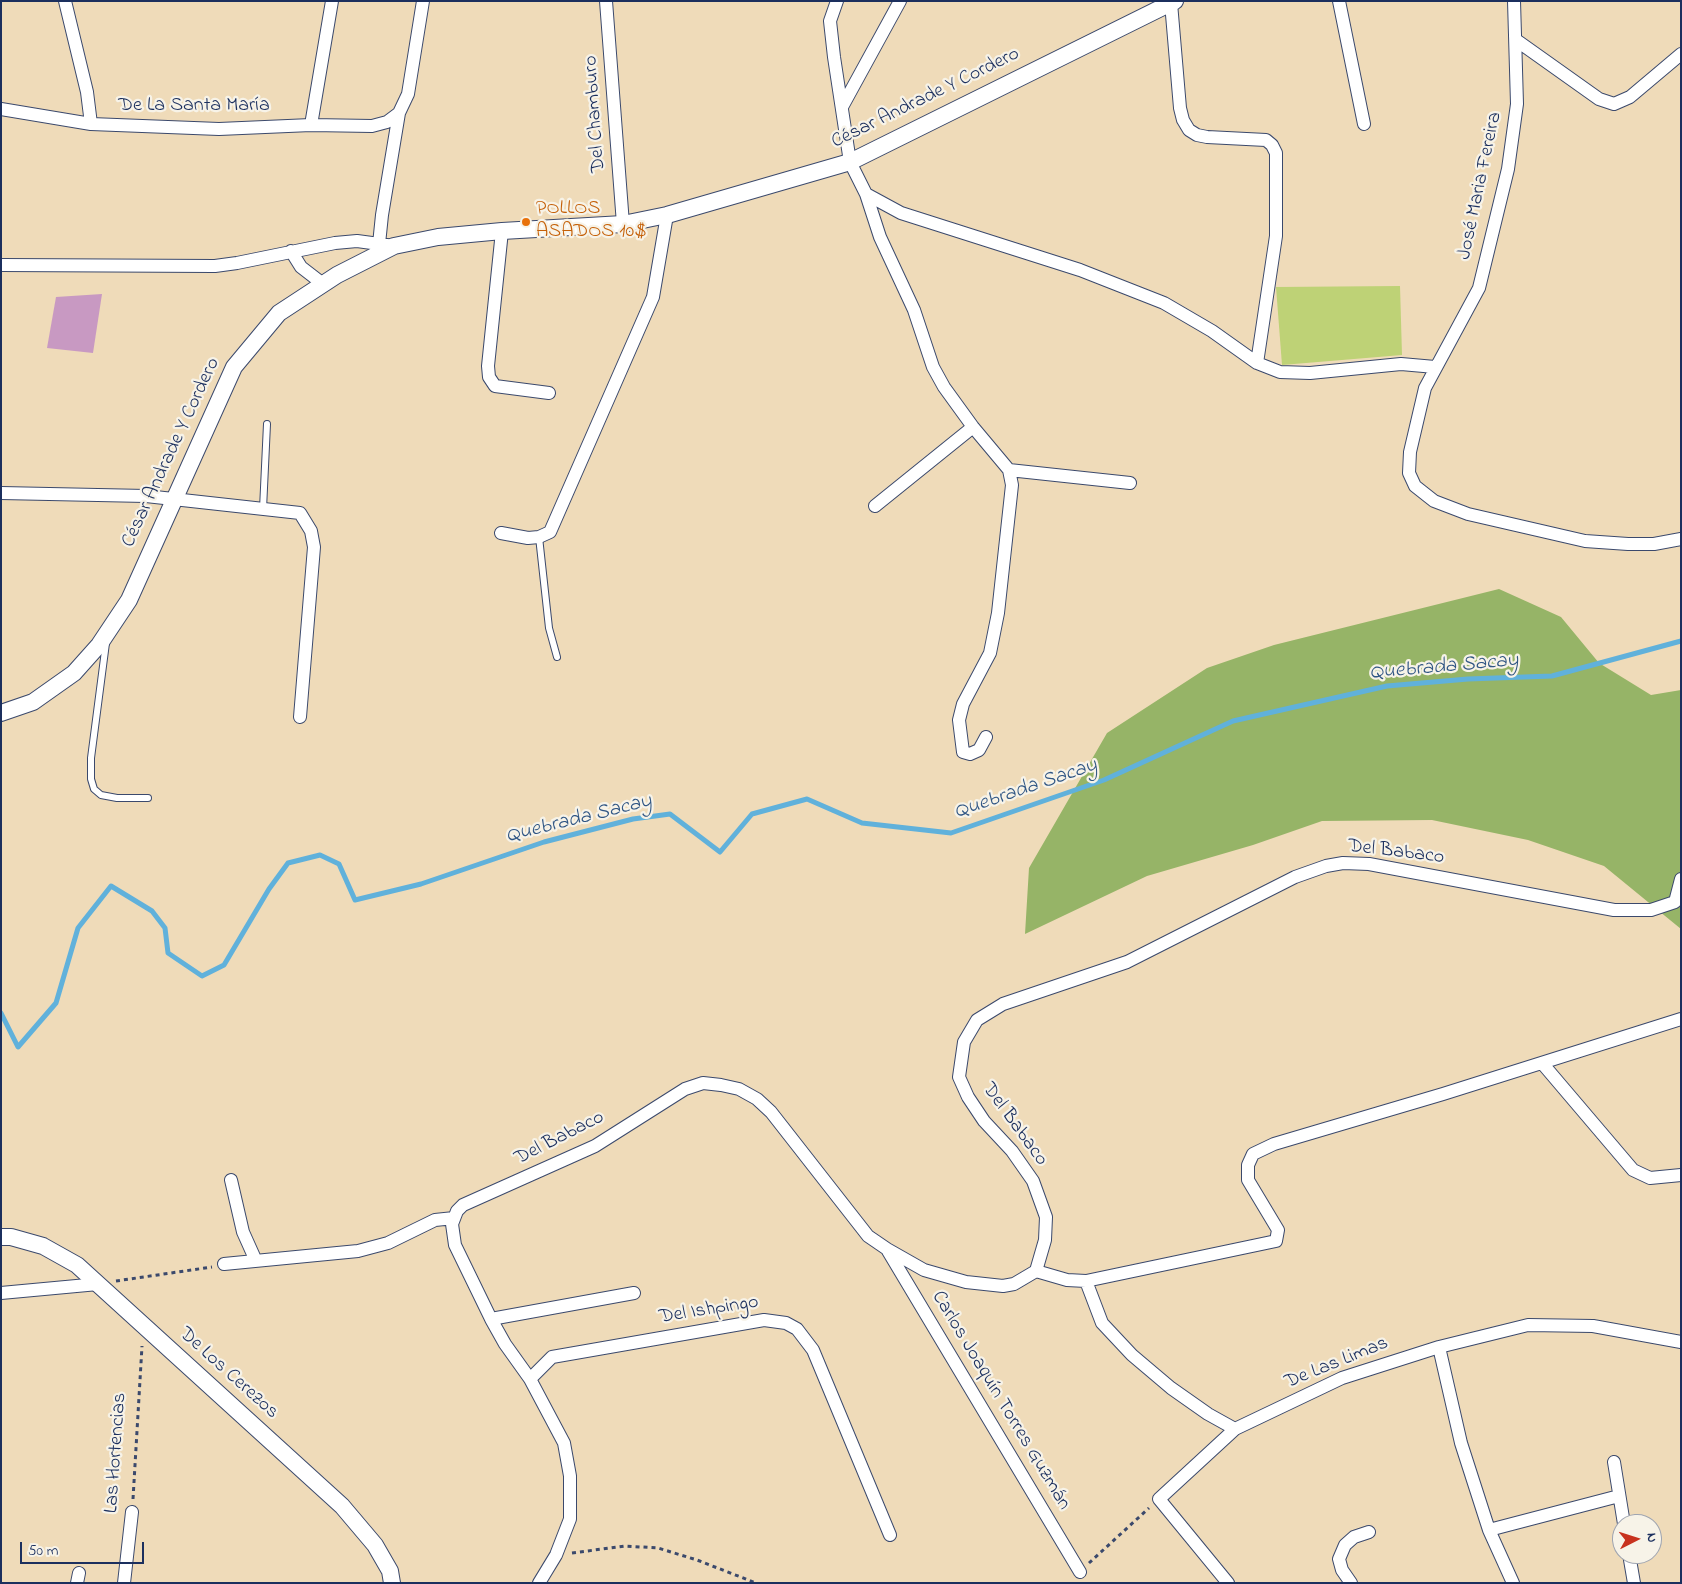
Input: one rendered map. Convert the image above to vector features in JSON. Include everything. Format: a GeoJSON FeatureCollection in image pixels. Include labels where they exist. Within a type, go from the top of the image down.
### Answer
{"type":"FeatureCollection","features":[{"type":"Feature","properties":{"kind":"street"},"geometry":{"type":"LineString","coordinates":[[65,1],[87,92],[91,124]]}},
{"type":"Feature","properties":{"kind":"street"},"geometry":{"type":"LineString","coordinates":[[312,125],[332,1]]}},
{"type":"Feature","properties":{"kind":"street"},"geometry":{"type":"LineString","coordinates":[[1,265],[215,266],[335,243],[357,241],[387,245],[382,215],[399,113],[408,94],[423,1]]}},
{"type":"Feature","properties":{"kind":"street","name":"Del Chamburo"},"geometry":{"type":"LineString","coordinates":[[606,1],[623,224]]}},
{"type":"Feature","properties":{"kind":"street"},"geometry":{"type":"LineString","coordinates":[[837,1],[830,21],[850,162],[866,194],[880,237],[914,310],[933,367],[944,387],[972,427],[1009,470],[1012,485],[998,613],[990,653],[963,704],[959,720],[963,752],[970,754],[979,750],[986,736]]}},
{"type":"Feature","properties":{"kind":"street"},"geometry":{"type":"LineString","coordinates":[[842,107],[900,1]]}},
{"type":"Feature","properties":{"kind":"street"},"geometry":{"type":"LineString","coordinates":[[1339,1],[1364,124]]}},
{"type":"Feature","properties":{"kind":"street","name":"José Maria Fereira"},"geometry":{"type":"LineString","coordinates":[[1514,1],[1517,104],[1506,178],[1479,288],[1425,388],[1410,452],[1409,473],[1415,486],[1434,501],[1468,514],[1585,541],[1637,544],[1681,539]]}},
{"type":"Feature","properties":{"kind":"street"},"geometry":{"type":"LineString","coordinates":[[1173,2],[1182,120],[1189,130],[1197,135],[1266,140],[1272,144],[1276,152],[1276,236],[1257,363]]}},
{"type":"Feature","properties":{"kind":"street","name":"César Andrade Y Cordero"},"geometry":{"type":"LineString","coordinates":[[1,713],[33,702],[74,674],[129,600],[172,498],[234,367],[279,313],[387,245],[502,231],[623,224],[667,215],[850,162],[1173,2]]}},
{"type":"Feature","properties":{"kind":"street"},"geometry":{"type":"LineString","coordinates":[[1516,40],[1599,99],[1614,104],[1630,97],[1681,54]]}},
{"type":"Feature","properties":{"kind":"street","name":"De La Santa María"},"geometry":{"type":"LineString","coordinates":[[1,109],[91,124],[219,129],[312,125],[372,126],[387,122],[399,113]]}},
{"type":"Feature","properties":{"kind":"street"},"geometry":{"type":"LineString","coordinates":[[866,194],[902,213],[1080,270],[1164,303],[1212,331],[1257,363],[1280,372],[1310,373],[1401,364],[1435,367]]}},
{"type":"Feature","properties":{"kind":"street"},"geometry":{"type":"LineString","coordinates":[[501,533],[528,538],[539,537],[550,532],[653,297],[667,215]]}},
{"type":"Feature","properties":{"kind":"street"},"geometry":{"type":"LineString","coordinates":[[502,231],[488,366],[489,377],[495,386],[549,393]]}},
{"type":"Feature","properties":{"kind":"street"},"geometry":{"type":"LineString","coordinates":[[291,252],[301,267],[323,284]]}},
{"type":"Feature","properties":{"kind":"street"},"geometry":{"type":"LineString","coordinates":[[875,506],[972,427]]}},
{"type":"Feature","properties":{"kind":"street"},"geometry":{"type":"LineString","coordinates":[[1009,470],[1130,482]]}},
{"type":"Feature","properties":{"kind":"street"},"geometry":{"type":"LineString","coordinates":[[1,493],[146,496],[300,513],[307,522],[314,547],[300,717]]}},
{"type":"Feature","properties":{"kind":"street","name":"Del Babaco"},"geometry":{"type":"LineString","coordinates":[[454,1218],[463,1205],[596,1146],[685,1089],[703,1083],[739,1089],[757,1099],[771,1112],[868,1236],[887,1249],[924,1270],[966,1282],[1014,1284],[1036,1271],[1045,1240],[1046,1217],[1033,1181],[1012,1151],[984,1121],[968,1097],[959,1077],[964,1042],[977,1020],[1003,1004],[1127,962],[1295,877],[1326,866],[1343,863],[1423,873],[1614,910],[1678,908],[1681,879]]}},
{"type":"Feature","properties":{"kind":"street"},"geometry":{"type":"LineString","coordinates":[[1036,1271],[1067,1280],[1086,1281],[1276,1241],[1278,1230],[1248,1180],[1248,1165],[1253,1154],[1274,1144],[1542,1063],[1681,1018]]}},
{"type":"Feature","properties":{"kind":"street"},"geometry":{"type":"LineString","coordinates":[[1542,1063],[1633,1170],[1650,1178],[1681,1175]]}},
{"type":"Feature","properties":{"kind":"street"},"geometry":{"type":"LineString","coordinates":[[230,1180],[242,1232],[256,1261]]}},
{"type":"Feature","properties":{"kind":"street"},"geometry":{"type":"LineString","coordinates":[[224,1264],[358,1251],[388,1243],[435,1220],[454,1218],[452,1231],[455,1245],[490,1319],[530,1379],[564,1443],[570,1476],[570,1519],[556,1555],[539,1583]]}},
{"type":"Feature","properties":{"kind":"street","name":"De Los Cerezos"},"geometry":{"type":"LineString","coordinates":[[1,1237],[11,1237],[43,1246],[77,1265],[342,1506],[375,1545],[390,1571],[392,1583]]}},
{"type":"Feature","properties":{"kind":"street","name":"Carlos Joaquín Torres Guzmán"},"geometry":{"type":"LineString","coordinates":[[887,1249],[1080,1572]]}},
{"type":"Feature","properties":{"kind":"street"},"geometry":{"type":"LineString","coordinates":[[1086,1281],[1102,1323],[1132,1355],[1200,1409],[1235,1429]]}},
{"type":"Feature","properties":{"kind":"street"},"geometry":{"type":"LineString","coordinates":[[1,1293],[98,1284]]}},
{"type":"Feature","properties":{"kind":"street"},"geometry":{"type":"LineString","coordinates":[[490,1319],[634,1293]]}},
{"type":"Feature","properties":{"kind":"street","name":"Del Ishpingo"},"geometry":{"type":"LineString","coordinates":[[530,1379],[552,1357],[764,1320],[786,1323],[797,1329],[813,1350],[890,1535]]}},
{"type":"Feature","properties":{"kind":"street","name":"De Las Limas"},"geometry":{"type":"LineString","coordinates":[[1158,1499],[1235,1429],[1342,1378],[1439,1347],[1528,1325],[1593,1326],[1681,1342]]}},
{"type":"Feature","properties":{"kind":"street"},"geometry":{"type":"LineString","coordinates":[[1439,1347],[1462,1443],[1489,1530],[1513,1583]]}},
{"type":"Feature","properties":{"kind":"street"},"geometry":{"type":"LineString","coordinates":[[1614,1462],[1622,1514]]}},
{"type":"Feature","properties":{"kind":"street"},"geometry":{"type":"LineString","coordinates":[[1489,1530],[1619,1496]]}},
{"type":"Feature","properties":{"kind":"street"},"geometry":{"type":"LineString","coordinates":[[1158,1499],[1228,1583]]}},
{"type":"Feature","properties":{"kind":"street","name":"Las Hortencias"},"geometry":{"type":"LineString","coordinates":[[124,1583],[132,1512]]}},
{"type":"Feature","properties":{"kind":"street"},"geometry":{"type":"LineString","coordinates":[[1352,1583],[1342,1570],[1339,1559],[1344,1544],[1354,1536],[1368,1532]]}},
{"type":"Feature","properties":{"kind":"street"},"geometry":{"type":"LineString","coordinates":[[1631,1564],[1634,1583]]}},
{"type":"Feature","properties":{"kind":"lane"},"geometry":{"type":"LineString","coordinates":[[263,510],[267,424]]}},
{"type":"Feature","properties":{"kind":"lane"},"geometry":{"type":"LineString","coordinates":[[539,537],[549,628],[557,657]]}},
{"type":"Feature","properties":{"kind":"lane"},"geometry":{"type":"LineString","coordinates":[[107,632],[91,758],[91,780],[94,789],[101,795],[116,798],[148,798]]}},
{"type":"Feature","properties":{"kind":"path"},"geometry":{"type":"LineString","coordinates":[[98,1284],[224,1264]]}},
{"type":"Feature","properties":{"kind":"path","name":"Las Hortencias"},"geometry":{"type":"LineString","coordinates":[[132,1512],[144,1326]]}},
{"type":"Feature","properties":{"kind":"path"},"geometry":{"type":"LineString","coordinates":[[1080,1572],[1158,1499]]}},
{"type":"Feature","properties":{"kind":"path"},"geometry":{"type":"LineString","coordinates":[[556,1555],[625,1546],[658,1548],[690,1557],[756,1583]]}},
{"type":"Feature","properties":{"kind":"green space"},"geometry":{"type":"Polygon","coordinates":[[[1400,286],[1402,355],[1282,365],[1276,287],[1400,286]]]}},
{"type":"Feature","properties":{"kind":"green space"},"geometry":{"type":"Polygon","coordinates":[[[1499,589],[1561,617],[1599,663],[1651,695],[1681,690],[1681,929],[1604,866],[1528,840],[1432,820],[1322,821],[1253,845],[1147,876],[1025,934],[1029,868],[1107,733],[1207,668],[1274,645],[1499,589]]]}},
{"type":"Feature","properties":{"kind":"building"},"geometry":{"type":"Polygon","coordinates":[[[102,294],[93,353],[47,348],[56,297],[102,294]]]}},
{"type":"Feature","properties":{"kind":"waterway","name":"Quebrada Sacay"},"geometry":{"type":"LineString","coordinates":[[1,1013],[18,1047],[56,1003],[78,928],[111,886],[152,911],[165,928],[168,953],[202,976],[224,965],[269,889],[288,863],[320,855],[339,864],[355,900],[421,884],[544,842],[633,819],[670,814],[720,852],[752,814],[807,799],[862,823],[951,833],[1104,780],[1233,721],[1387,686],[1468,679],[1552,676],[1681,641]]}},
{"type":"Feature","properties":{"kind":"place","name":"POLLOS ASADOS 10$"},"geometry":{"type":"Point","coordinates":[526,222]}}]}
